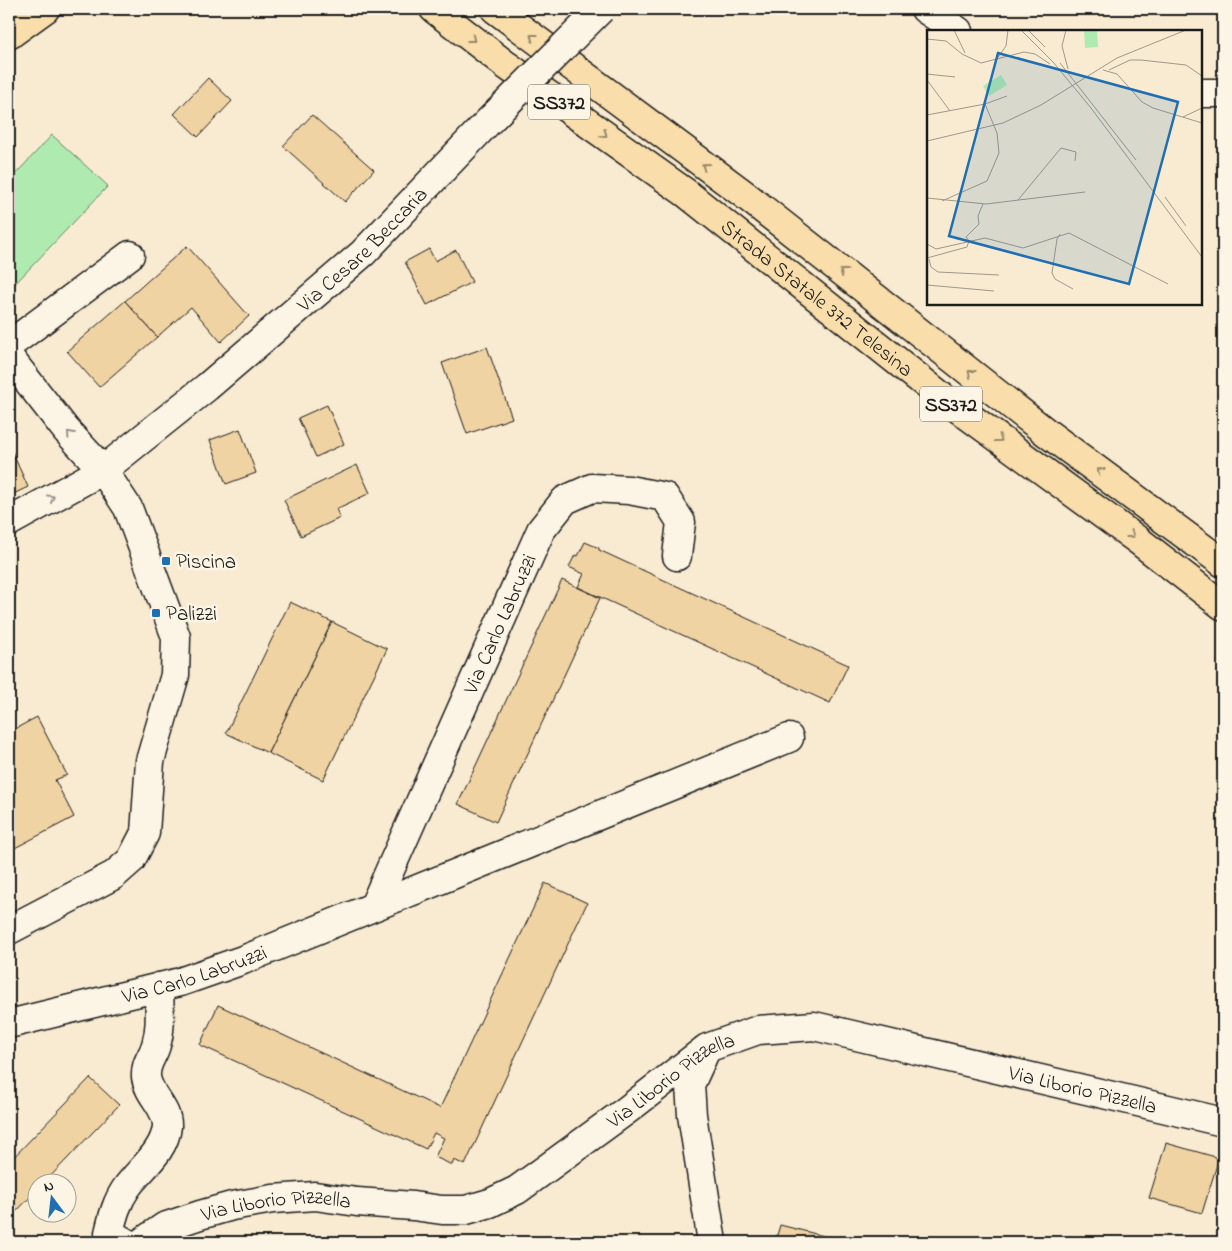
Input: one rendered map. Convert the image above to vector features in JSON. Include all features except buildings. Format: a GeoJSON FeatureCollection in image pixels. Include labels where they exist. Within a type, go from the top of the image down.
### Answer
{"type":"FeatureCollection","features":[{"type":"Feature","properties":{"kind":"highway"},"geometry":{"type":"LineString","coordinates":[[9,14],[11,9]]}},
{"type":"Feature","properties":{"kind":"highway"},"geometry":{"type":"LineString","coordinates":[[9,35],[44,9]]}},
{"type":"Feature","properties":{"kind":"highway","name":"Strada Statale 372 Telesina"},"geometry":{"type":"LineString","coordinates":[[434,9],[506,65],[686,193],[941,396],[1139,541],[1223,606]]}},
{"type":"Feature","properties":{"kind":"highway","name":"Strada Statale 372 Telesina"},"geometry":{"type":"LineString","coordinates":[[500,11],[745,195],[1048,433],[1223,563]]}},
{"type":"Feature","properties":{"kind":"street","name":"Via Cesare Beccaria"},"geometry":{"type":"LineString","coordinates":[[9,522],[104,470],[207,387],[363,253],[486,124],[601,9]]}},
{"type":"Feature","properties":{"kind":"street"},"geometry":{"type":"LineString","coordinates":[[925,9],[956,30]]}},
{"type":"Feature","properties":{"kind":"street"},"geometry":{"type":"LineString","coordinates":[[1202,93],[1223,93]]}},
{"type":"Feature","properties":{"kind":"street"},"geometry":{"type":"LineString","coordinates":[[9,345],[130,255]]}},
{"type":"Feature","properties":{"kind":"street"},"geometry":{"type":"LineString","coordinates":[[9,357],[66,430],[104,470],[128,508],[176,637],[175,675],[150,761],[145,833],[131,860],[114,875],[9,930]]}},
{"type":"Feature","properties":{"kind":"street","name":"Via Carlo Labruzzi"},"geometry":{"type":"LineString","coordinates":[[374,906],[541,530],[565,500],[592,488],[629,490],[665,497],[681,522],[677,556]]}},
{"type":"Feature","properties":{"kind":"street","name":"Via Carlo Labruzzi"},"geometry":{"type":"LineString","coordinates":[[9,1024],[180,982],[243,960],[789,738]]}},
{"type":"Feature","properties":{"kind":"street"},"geometry":{"type":"LineString","coordinates":[[125,1242],[109,1232],[116,1206],[127,1187],[156,1154],[167,1126],[163,1110],[153,1096],[146,1079],[147,1062],[156,1045],[160,1024],[159,987]]}},
{"type":"Feature","properties":{"kind":"street","name":"Via Liborio Pizzella"},"geometry":{"type":"LineString","coordinates":[[142,1242],[164,1227],[200,1214],[232,1206],[273,1200],[315,1196],[442,1210],[466,1210],[490,1203],[517,1190],[627,1110],[707,1048],[758,1030],[814,1026],[1223,1122]]}},
{"type":"Feature","properties":{"kind":"street"},"geometry":{"type":"LineString","coordinates":[[707,1048],[690,1085],[692,1114],[712,1242]]}},
{"type":"Feature","properties":{"kind":"green space"},"geometry":{"type":"Polygon","coordinates":[[[52,135],[108,186],[12,287],[9,284],[9,181],[52,135]]]}},
{"type":"Feature","properties":{"kind":"place","name":"Piscina"},"geometry":{"type":"Point","coordinates":[166,561]}},
{"type":"Feature","properties":{"kind":"place","name":"Palizzi"},"geometry":{"type":"Point","coordinates":[156,613]}}]}
